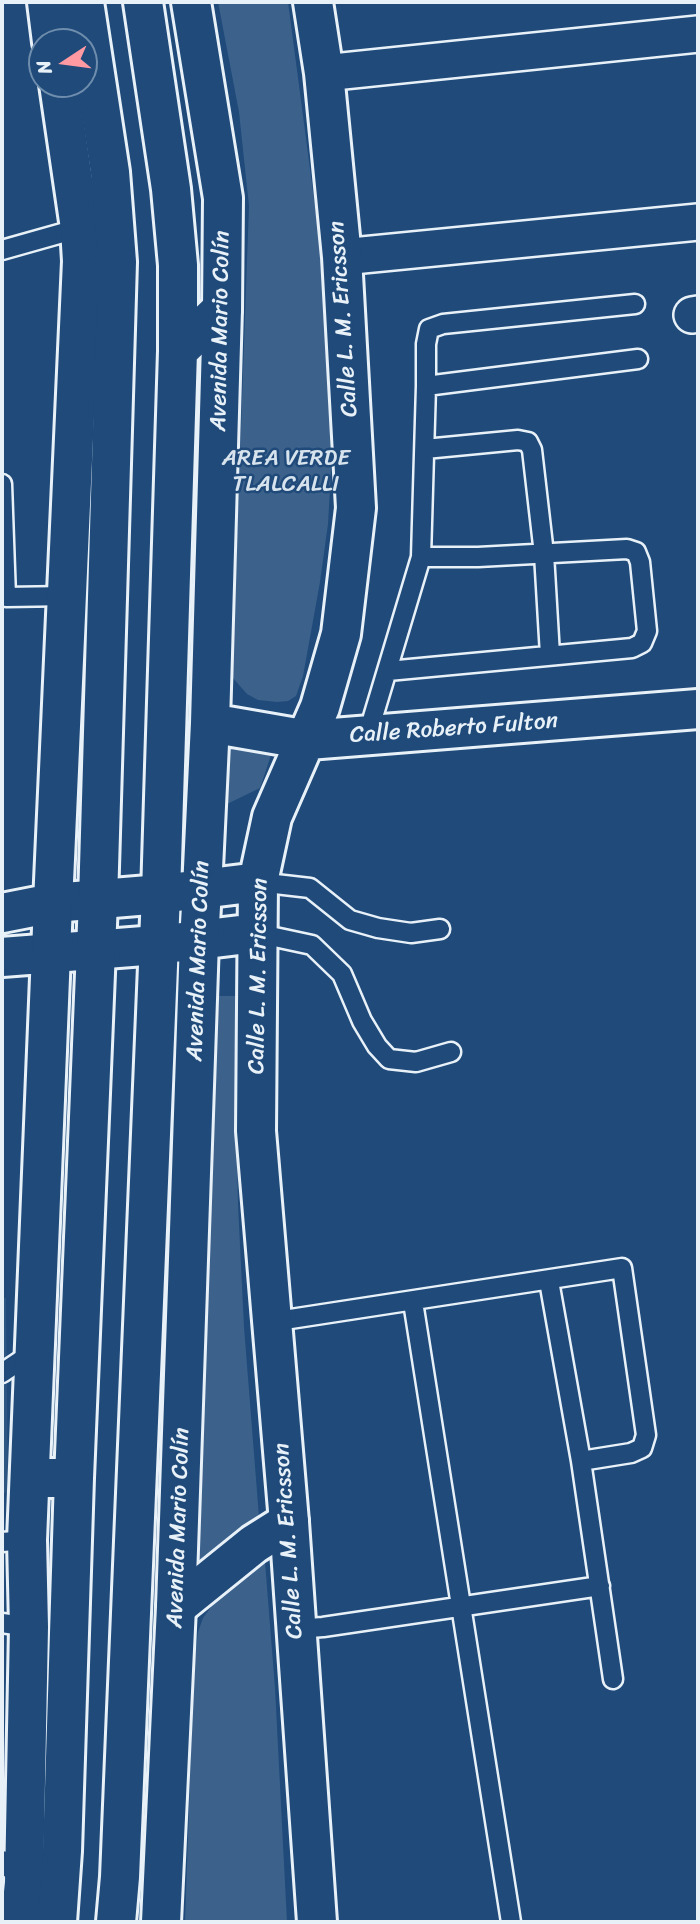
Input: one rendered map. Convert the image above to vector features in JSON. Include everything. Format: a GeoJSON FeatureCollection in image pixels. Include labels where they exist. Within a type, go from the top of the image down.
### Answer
{"type":"FeatureCollection","features":[{"type":"Feature","properties":{"kind":"main road"},"geometry":{"type":"LineString","coordinates":[[47,2],[50,28]]}},
{"type":"Feature","properties":{"kind":"main road"},"geometry":{"type":"LineString","coordinates":[[57,1922],[62,1851],[74,1478],[98,901],[117,262],[110,172],[84,2]]}},
{"type":"Feature","properties":{"kind":"main road","name":"Avenida Mario Colín"},"geometry":{"type":"LineString","coordinates":[[116,1922],[121,1863],[161,894],[178,351],[178,265],[171,189],[143,2]]}},
{"type":"Feature","properties":{"kind":"main road","name":"Avenida Mario Colín"},"geometry":{"type":"LineString","coordinates":[[161,1922],[176,1607],[199,941],[210,723],[223,301],[223,198],[191,2]]}},
{"type":"Feature","properties":{"kind":"main road","name":"Calle L. M. Ericsson"},"geometry":{"type":"LineString","coordinates":[[313,2],[324,74],[342,257],[356,508],[341,634],[308,740],[272,817],[258,881],[256,1131],[289,1522],[317,1922]]}},
{"type":"Feature","properties":{"kind":"main road"},"geometry":{"type":"LineString","coordinates":[[20,1922],[13,1872],[14,1541],[30,1478],[81,296],[80,228],[61,98]]}},
{"type":"Feature","properties":{"kind":"main road"},"geometry":{"type":"LineString","coordinates":[[81,296],[117,262]]}},
{"type":"Feature","properties":{"kind":"main road"},"geometry":{"type":"LineString","coordinates":[[178,265],[223,301],[178,351]]}},
{"type":"Feature","properties":{"kind":"main road"},"geometry":{"type":"LineString","coordinates":[[81,296],[115,330]]}},
{"type":"Feature","properties":{"kind":"main road","name":"Calle Roberto Fulton"},"geometry":{"type":"LineString","coordinates":[[210,723],[308,740],[698,709]]}},
{"type":"Feature","properties":{"kind":"main road"},"geometry":{"type":"LineString","coordinates":[[2,914],[53,902],[98,901],[258,881]]}},
{"type":"Feature","properties":{"kind":"main road"},"geometry":{"type":"LineString","coordinates":[[2,957],[157,945],[256,933]]}},
{"type":"Feature","properties":{"kind":"main road"},"geometry":{"type":"LineString","coordinates":[[30,1478],[74,1478]]}},
{"type":"Feature","properties":{"kind":"main road"},"geometry":{"type":"LineString","coordinates":[[176,1607],[254,1544],[289,1522]]}},
{"type":"Feature","properties":{"kind":"street"},"geometry":{"type":"LineString","coordinates":[[324,74],[698,34]]}},
{"type":"Feature","properties":{"kind":"street"},"geometry":{"type":"LineString","coordinates":[[342,257],[698,222]]}},
{"type":"Feature","properties":{"kind":"lane"},"geometry":{"type":"LineString","coordinates":[[2,250],[80,228]]}},
{"type":"Feature","properties":{"kind":"lane"},"geometry":{"type":"LineString","coordinates":[[370,735],[421,557],[426,344],[429,329],[443,324],[635,304]]}},
{"type":"Feature","properties":{"kind":"lane"},"geometry":{"type":"LineString","coordinates":[[426,386],[638,359]]}},
{"type":"Feature","properties":{"kind":"lane"},"geometry":{"type":"LineString","coordinates":[[425,449],[518,440],[528,442],[532,450],[544,554],[550,655]]}},
{"type":"Feature","properties":{"kind":"lane"},"geometry":{"type":"LineString","coordinates":[[2,484],[4,597],[68,596]]}},
{"type":"Feature","properties":{"kind":"lane"},"geometry":{"type":"LineString","coordinates":[[388,671],[632,648],[642,643],[647,631],[640,562],[636,552],[627,549],[478,558],[421,557]]}},
{"type":"Feature","properties":{"kind":"lane"},"geometry":{"type":"LineString","coordinates":[[258,881],[310,888],[351,920],[378,928],[411,933],[440,929]]}},
{"type":"Feature","properties":{"kind":"lane"},"geometry":{"type":"LineString","coordinates":[[256,933],[312,945],[342,974],[362,1021],[377,1046],[389,1059],[415,1062],[451,1052]]}},
{"type":"Feature","properties":{"kind":"lane"},"geometry":{"type":"LineString","coordinates":[[271,1322],[622,1268],[646,1435],[642,1448],[631,1453],[581,1461]]}},
{"type":"Feature","properties":{"kind":"lane"},"geometry":{"type":"LineString","coordinates":[[549,1280],[581,1461],[613,1679]]}},
{"type":"Feature","properties":{"kind":"lane"},"geometry":{"type":"LineString","coordinates":[[413,1302],[510,1922]]}},
{"type":"Feature","properties":{"kind":"lane"},"geometry":{"type":"LineString","coordinates":[[2,1373],[34,1352]]}},
{"type":"Feature","properties":{"kind":"lane"},"geometry":{"type":"LineString","coordinates":[[296,1629],[524,1599],[600,1586]]}},
{"type":"Feature","properties":{"kind":"shaded area"},"geometry":{"type":"Polygon","coordinates":[[[2,1298],[6,1298],[8,1492],[2,1494],[2,1298]]]}},
{"type":"Feature","properties":{"kind":"green space","name":"AREA VERDE TLALCALLI"},"geometry":{"type":"Polygon","coordinates":[[[218,2],[288,2],[320,245],[330,403],[331,471],[328,524],[303,676],[296,696],[288,701],[258,700],[247,694],[232,677],[249,206],[239,112],[218,2]]]}},
{"type":"Feature","properties":{"kind":"green space"},"geometry":{"type":"Polygon","coordinates":[[[229,731],[274,746],[260,788],[225,805],[229,731]]]}},
{"type":"Feature","properties":{"kind":"green space"},"geometry":{"type":"Polygon","coordinates":[[[219,996],[237,996],[235,1063],[238,1204],[244,1327],[259,1517],[195,1565],[215,1050],[219,996]]]}},
{"type":"Feature","properties":{"kind":"green space"},"geometry":{"type":"Polygon","coordinates":[[[265,1562],[275,1688],[287,1922],[185,1922],[194,1666],[198,1632],[203,1618],[221,1593],[254,1566],[265,1562]]]}}]}
